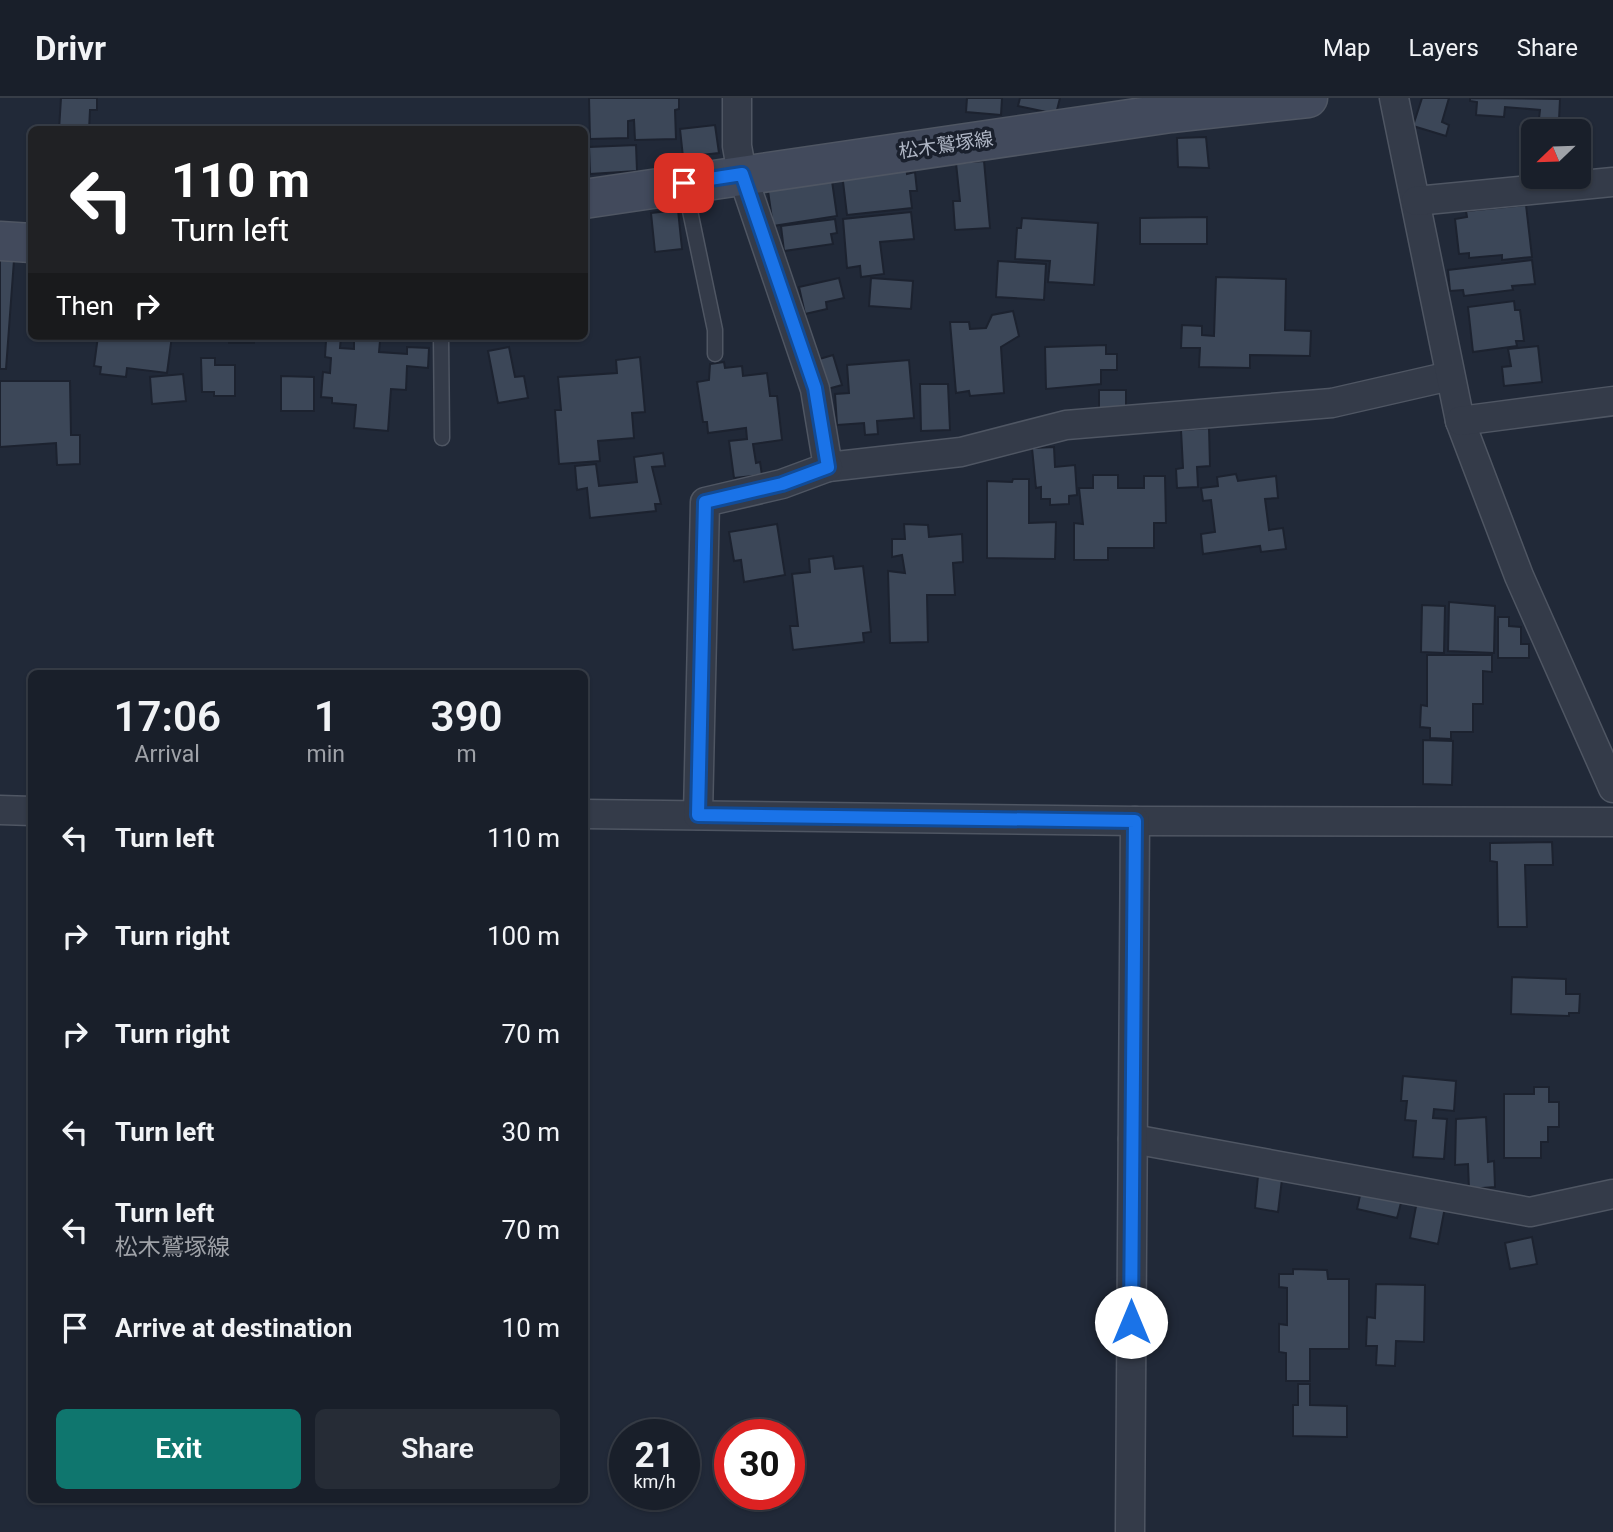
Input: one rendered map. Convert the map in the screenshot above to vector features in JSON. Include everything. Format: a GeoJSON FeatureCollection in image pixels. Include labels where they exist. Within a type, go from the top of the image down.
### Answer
{"type":"FeatureCollection","features":[{"type":"Feature","properties":{"kind":"main road","name":"松木鷲塚線"},"geometry":{"type":"LineString","coordinates":[[588,198],[1170,105],[1308,98]]}},
{"type":"Feature","properties":{"kind":"main road"},"geometry":{"type":"LineString","coordinates":[[0,241],[28,243]]}},
{"type":"Feature","properties":{"kind":"street"},"geometry":{"type":"LineString","coordinates":[[737,98],[737,146],[742,174],[815,388],[828,467]]}},
{"type":"Feature","properties":{"kind":"street"},"geometry":{"type":"LineString","coordinates":[[1394,98],[1460,421],[1519,576],[1613,788]]}},
{"type":"Feature","properties":{"kind":"street"},"geometry":{"type":"LineString","coordinates":[[1416,201],[1613,183]]}},
{"type":"Feature","properties":{"kind":"street"},"geometry":{"type":"LineString","coordinates":[[698,815],[705,502],[782,484],[828,467],[961,452],[1066,425],[1332,403],[1450,376]]}},
{"type":"Feature","properties":{"kind":"street"},"geometry":{"type":"LineString","coordinates":[[1460,421],[1613,401]]}},
{"type":"Feature","properties":{"kind":"street"},"geometry":{"type":"LineString","coordinates":[[0,810],[28,811]]}},
{"type":"Feature","properties":{"kind":"street"},"geometry":{"type":"LineString","coordinates":[[588,814],[1135,821],[1613,822]]}},
{"type":"Feature","properties":{"kind":"street"},"geometry":{"type":"LineString","coordinates":[[1130,1532],[1135,821]]}},
{"type":"Feature","properties":{"kind":"street"},"geometry":{"type":"LineString","coordinates":[[1133,1139],[1530,1212],[1613,1194]]}},
{"type":"Feature","properties":{"kind":"lane"},"geometry":{"type":"LineString","coordinates":[[684,183],[715,330],[715,354]]}},
{"type":"Feature","properties":{"kind":"lane"},"geometry":{"type":"LineString","coordinates":[[441,340],[442,438]]}},
{"type":"Feature","properties":{"kind":"building"},"geometry":{"type":"Polygon","coordinates":[[[61,98],[97,98],[97,110],[90,110],[89,126],[59,126],[61,98]]]}},
{"type":"Feature","properties":{"kind":"building"},"geometry":{"type":"Polygon","coordinates":[[[589,98],[679,98],[679,109],[675,110],[676,139],[635,140],[634,120],[628,121],[628,138],[590,139],[589,98]]]}},
{"type":"Feature","properties":{"kind":"building"},"geometry":{"type":"Polygon","coordinates":[[[967,98],[1002,98],[1001,115],[966,112],[967,98]]]}},
{"type":"Feature","properties":{"kind":"building"},"geometry":{"type":"Polygon","coordinates":[[[1020,98],[1060,98],[1056,114],[1018,106],[1020,98]]]}},
{"type":"Feature","properties":{"kind":"building"},"geometry":{"type":"Polygon","coordinates":[[[1422,98],[1449,98],[1442,122],[1449,125],[1446,136],[1413,126],[1422,98]]]}},
{"type":"Feature","properties":{"kind":"building"},"geometry":{"type":"Polygon","coordinates":[[[1470,98],[1560,99],[1559,119],[1539,119],[1540,110],[1505,107],[1504,117],[1476,115],[1477,102],[1470,101],[1470,98]]]}},
{"type":"Feature","properties":{"kind":"building"},"geometry":{"type":"Polygon","coordinates":[[[715,125],[719,153],[683,157],[680,129],[715,125]]]}},
{"type":"Feature","properties":{"kind":"building"},"geometry":{"type":"Polygon","coordinates":[[[1206,137],[1209,168],[1178,167],[1177,138],[1206,137]]]}},
{"type":"Feature","properties":{"kind":"building"},"geometry":{"type":"Polygon","coordinates":[[[636,145],[637,171],[590,174],[589,147],[636,145]]]}},
{"type":"Feature","properties":{"kind":"building"},"geometry":{"type":"Polygon","coordinates":[[[984,161],[990,228],[955,230],[953,201],[960,201],[956,163],[984,161]]]}},
{"type":"Feature","properties":{"kind":"building"},"geometry":{"type":"Polygon","coordinates":[[[906,166],[907,174],[915,172],[917,191],[910,191],[912,208],[847,215],[842,173],[906,166]]]}},
{"type":"Feature","properties":{"kind":"building"},"geometry":{"type":"Polygon","coordinates":[[[832,181],[837,216],[773,226],[768,191],[832,181]]]}},
{"type":"Feature","properties":{"kind":"building"},"geometry":{"type":"Polygon","coordinates":[[[1526,205],[1532,257],[1502,260],[1502,255],[1469,258],[1469,253],[1459,254],[1455,219],[1467,217],[1466,211],[1526,205]]]}},
{"type":"Feature","properties":{"kind":"building"},"geometry":{"type":"Polygon","coordinates":[[[678,210],[682,249],[655,252],[651,213],[678,210]]]}},
{"type":"Feature","properties":{"kind":"building"},"geometry":{"type":"Polygon","coordinates":[[[911,212],[914,239],[880,242],[884,274],[861,277],[860,266],[847,268],[843,219],[911,212]]]}},
{"type":"Feature","properties":{"kind":"building"},"geometry":{"type":"Polygon","coordinates":[[[1207,217],[1207,244],[1140,244],[1140,218],[1207,217]]]}},
{"type":"Feature","properties":{"kind":"building"},"geometry":{"type":"Polygon","coordinates":[[[1022,218],[1098,223],[1094,285],[1048,282],[1050,261],[1015,259],[1017,228],[1021,228],[1022,218]]]}},
{"type":"Feature","properties":{"kind":"building"},"geometry":{"type":"Polygon","coordinates":[[[835,219],[837,233],[831,234],[833,244],[784,251],[781,226],[835,219]]]}},
{"type":"Feature","properties":{"kind":"building"},"geometry":{"type":"Polygon","coordinates":[[[0,259],[14,260],[6,369],[0,369],[0,259]]]}},
{"type":"Feature","properties":{"kind":"building"},"geometry":{"type":"Polygon","coordinates":[[[1532,260],[1535,284],[1512,286],[1513,290],[1464,296],[1463,290],[1450,291],[1448,270],[1532,260]]]}},
{"type":"Feature","properties":{"kind":"building"},"geometry":{"type":"Polygon","coordinates":[[[998,261],[1046,264],[1044,300],[996,297],[998,261]]]}},
{"type":"Feature","properties":{"kind":"building"},"geometry":{"type":"Polygon","coordinates":[[[1216,277],[1286,279],[1285,330],[1311,331],[1310,356],[1250,355],[1250,368],[1199,367],[1200,348],[1181,348],[1182,325],[1202,326],[1202,335],[1214,336],[1216,277]]]}},
{"type":"Feature","properties":{"kind":"building"},"geometry":{"type":"Polygon","coordinates":[[[839,278],[844,298],[826,302],[827,309],[805,314],[799,287],[839,278]]]}},
{"type":"Feature","properties":{"kind":"building"},"geometry":{"type":"Polygon","coordinates":[[[871,278],[913,281],[911,309],[869,306],[871,278]]]}},
{"type":"Feature","properties":{"kind":"building"},"geometry":{"type":"Polygon","coordinates":[[[1514,301],[1515,310],[1520,310],[1524,341],[1516,341],[1517,346],[1473,352],[1468,307],[1514,301]]]}},
{"type":"Feature","properties":{"kind":"building"},"geometry":{"type":"Polygon","coordinates":[[[1013,311],[1019,336],[1001,347],[1004,393],[970,396],[969,391],[956,393],[950,322],[969,322],[970,329],[986,328],[992,315],[1013,311]]]}},
{"type":"Feature","properties":{"kind":"building"},"geometry":{"type":"Polygon","coordinates":[[[97,340],[171,340],[167,373],[127,368],[126,377],[100,374],[101,367],[94,366],[97,340]]]}},
{"type":"Feature","properties":{"kind":"building"},"geometry":{"type":"Polygon","coordinates":[[[229,340],[254,340],[254,343],[229,343],[229,340]]]}},
{"type":"Feature","properties":{"kind":"building"},"geometry":{"type":"Polygon","coordinates":[[[341,340],[340,348],[354,349],[354,340],[380,341],[379,352],[407,354],[407,347],[429,348],[428,368],[407,366],[406,390],[391,389],[388,431],[354,428],[356,405],[332,403],[332,398],[321,397],[323,372],[330,373],[331,358],[325,357],[326,341],[322,341],[341,340]]]}},
{"type":"Feature","properties":{"kind":"building"},"geometry":{"type":"Polygon","coordinates":[[[1106,345],[1106,354],[1117,354],[1117,370],[1101,370],[1101,384],[1046,389],[1045,347],[1106,345]]]}},
{"type":"Feature","properties":{"kind":"building"},"geometry":{"type":"Polygon","coordinates":[[[1538,346],[1542,382],[1504,386],[1502,367],[1511,366],[1508,349],[1538,346]]]}},
{"type":"Feature","properties":{"kind":"building"},"geometry":{"type":"Polygon","coordinates":[[[509,347],[515,377],[524,376],[528,398],[498,403],[488,351],[509,347]]]}},
{"type":"Feature","properties":{"kind":"building"},"geometry":{"type":"Polygon","coordinates":[[[833,355],[842,385],[824,390],[816,360],[833,355]]]}},
{"type":"Feature","properties":{"kind":"building"},"geometry":{"type":"Polygon","coordinates":[[[640,357],[645,412],[632,413],[634,438],[598,441],[600,461],[559,464],[555,410],[561,410],[558,377],[617,373],[616,360],[640,357]]]}},
{"type":"Feature","properties":{"kind":"building"},"geometry":{"type":"Polygon","coordinates":[[[201,358],[215,358],[215,365],[235,365],[235,396],[214,396],[214,392],[202,392],[201,358]]]}},
{"type":"Feature","properties":{"kind":"building"},"geometry":{"type":"Polygon","coordinates":[[[909,360],[914,418],[877,421],[878,434],[865,435],[864,423],[837,425],[835,394],[849,393],[847,365],[909,360]]]}},
{"type":"Feature","properties":{"kind":"building"},"geometry":{"type":"Polygon","coordinates":[[[724,362],[725,368],[742,366],[743,376],[767,373],[770,396],[777,396],[782,440],[753,444],[756,463],[760,462],[762,475],[734,478],[729,441],[747,439],[746,428],[708,433],[707,422],[703,422],[697,382],[709,380],[710,364],[724,362]]]}},
{"type":"Feature","properties":{"kind":"building"},"geometry":{"type":"Polygon","coordinates":[[[183,374],[186,401],[152,404],[150,377],[183,374]]]}},
{"type":"Feature","properties":{"kind":"building"},"geometry":{"type":"Polygon","coordinates":[[[281,376],[314,377],[314,411],[281,411],[281,376]]]}},
{"type":"Feature","properties":{"kind":"building"},"geometry":{"type":"Polygon","coordinates":[[[0,381],[70,381],[71,435],[80,435],[80,464],[57,465],[56,443],[0,447],[0,381]]]}},
{"type":"Feature","properties":{"kind":"building"},"geometry":{"type":"Polygon","coordinates":[[[920,384],[948,384],[950,430],[921,431],[920,384]]]}},
{"type":"Feature","properties":{"kind":"building"},"geometry":{"type":"Polygon","coordinates":[[[1099,390],[1126,390],[1126,411],[1099,411],[1099,390]]]}},
{"type":"Feature","properties":{"kind":"building"},"geometry":{"type":"Polygon","coordinates":[[[1209,428],[1210,466],[1197,467],[1198,487],[1177,488],[1176,469],[1183,468],[1181,430],[1209,428]]]}},
{"type":"Feature","properties":{"kind":"building"},"geometry":{"type":"Polygon","coordinates":[[[1054,447],[1055,467],[1075,465],[1077,495],[1069,496],[1069,504],[1050,505],[1050,499],[1041,499],[1041,487],[1036,488],[1032,448],[1054,447]]]}},
{"type":"Feature","properties":{"kind":"building"},"geometry":{"type":"Polygon","coordinates":[[[663,453],[665,466],[652,467],[661,504],[655,504],[656,511],[590,518],[587,488],[577,490],[575,466],[596,464],[599,486],[637,482],[634,457],[663,453]]]}},
{"type":"Feature","properties":{"kind":"building"},"geometry":{"type":"Polygon","coordinates":[[[1236,474],[1238,481],[1276,476],[1278,498],[1265,499],[1269,530],[1283,528],[1286,549],[1261,552],[1260,546],[1203,554],[1201,534],[1215,532],[1211,500],[1203,501],[1201,488],[1218,486],[1217,477],[1236,474]]]}},
{"type":"Feature","properties":{"kind":"building"},"geometry":{"type":"Polygon","coordinates":[[[1093,475],[1118,475],[1118,488],[1144,488],[1144,476],[1165,476],[1166,523],[1154,523],[1154,548],[1108,548],[1108,560],[1074,560],[1074,523],[1083,524],[1079,488],[1093,488],[1093,475]]]}},
{"type":"Feature","properties":{"kind":"building"},"geometry":{"type":"Polygon","coordinates":[[[1013,479],[1029,479],[1029,523],[1056,522],[1055,559],[987,558],[987,481],[1012,482],[1013,479]]]}},
{"type":"Feature","properties":{"kind":"building"},"geometry":{"type":"Polygon","coordinates":[[[777,524],[785,575],[744,582],[741,560],[734,561],[729,532],[777,524]]]}},
{"type":"Feature","properties":{"kind":"building"},"geometry":{"type":"Polygon","coordinates":[[[904,524],[928,525],[929,537],[962,534],[963,562],[953,563],[955,595],[927,595],[928,642],[890,643],[888,571],[905,573],[902,555],[892,557],[892,539],[905,539],[904,524]]]}},
{"type":"Feature","properties":{"kind":"building"},"geometry":{"type":"Polygon","coordinates":[[[833,556],[835,569],[863,566],[871,632],[863,633],[864,642],[793,650],[790,626],[798,626],[792,574],[810,572],[809,559],[833,556]]]}},
{"type":"Feature","properties":{"kind":"building"},"geometry":{"type":"Polygon","coordinates":[[[1449,602],[1495,606],[1494,653],[1448,651],[1449,602]]]}},
{"type":"Feature","properties":{"kind":"building"},"geometry":{"type":"Polygon","coordinates":[[[1422,605],[1445,606],[1444,653],[1421,652],[1422,605]]]}},
{"type":"Feature","properties":{"kind":"building"},"geometry":{"type":"Polygon","coordinates":[[[1498,617],[1509,617],[1509,626],[1521,627],[1521,644],[1529,644],[1529,658],[1498,658],[1498,617]]]}},
{"type":"Feature","properties":{"kind":"building"},"geometry":{"type":"Polygon","coordinates":[[[1427,655],[1492,655],[1492,672],[1483,671],[1483,704],[1473,704],[1473,732],[1451,732],[1451,739],[1430,738],[1430,728],[1420,727],[1421,705],[1427,706],[1427,655]]]}},
{"type":"Feature","properties":{"kind":"building"},"geometry":{"type":"Polygon","coordinates":[[[1423,740],[1453,741],[1452,785],[1423,784],[1423,740]]]}},
{"type":"Feature","properties":{"kind":"building"},"geometry":{"type":"Polygon","coordinates":[[[1552,842],[1553,865],[1525,865],[1527,927],[1498,927],[1497,862],[1490,861],[1490,843],[1552,842]]]}},
{"type":"Feature","properties":{"kind":"building"},"geometry":{"type":"Polygon","coordinates":[[[1512,977],[1566,979],[1566,994],[1580,994],[1579,1013],[1569,1013],[1569,1016],[1511,1014],[1512,977]]]}},
{"type":"Feature","properties":{"kind":"building"},"geometry":{"type":"Polygon","coordinates":[[[1403,1076],[1456,1081],[1454,1111],[1434,1109],[1433,1118],[1447,1119],[1444,1159],[1413,1157],[1416,1121],[1405,1120],[1407,1101],[1401,1101],[1403,1076]]]}},
{"type":"Feature","properties":{"kind":"building"},"geometry":{"type":"Polygon","coordinates":[[[1534,1087],[1549,1087],[1549,1102],[1559,1102],[1559,1127],[1548,1127],[1548,1142],[1541,1142],[1541,1158],[1504,1158],[1504,1094],[1534,1094],[1534,1087]]]}},
{"type":"Feature","properties":{"kind":"building"},"geometry":{"type":"Polygon","coordinates":[[[1486,1117],[1488,1162],[1494,1161],[1495,1187],[1469,1189],[1468,1164],[1455,1165],[1456,1119],[1486,1117]]]}},
{"type":"Feature","properties":{"kind":"building"},"geometry":{"type":"Polygon","coordinates":[[[1258,1176],[1282,1179],[1278,1212],[1255,1208],[1258,1176]]]}},
{"type":"Feature","properties":{"kind":"building"},"geometry":{"type":"Polygon","coordinates":[[[1361,1191],[1402,1199],[1397,1218],[1357,1209],[1361,1191]]]}},
{"type":"Feature","properties":{"kind":"building"},"geometry":{"type":"Polygon","coordinates":[[[1417,1201],[1445,1207],[1438,1244],[1410,1238],[1417,1201]]]}},
{"type":"Feature","properties":{"kind":"building"},"geometry":{"type":"Polygon","coordinates":[[[1532,1237],[1537,1264],[1510,1269],[1505,1243],[1532,1237]]]}},
{"type":"Feature","properties":{"kind":"building"},"geometry":{"type":"Polygon","coordinates":[[[1293,1269],[1327,1270],[1328,1279],[1349,1279],[1349,1349],[1310,1349],[1310,1381],[1286,1381],[1286,1353],[1279,1352],[1279,1324],[1287,1325],[1287,1288],[1279,1287],[1279,1274],[1293,1274],[1293,1269]]]}},
{"type":"Feature","properties":{"kind":"building"},"geometry":{"type":"Polygon","coordinates":[[[1376,1284],[1425,1285],[1424,1342],[1396,1341],[1395,1366],[1376,1365],[1377,1346],[1366,1346],[1367,1317],[1375,1318],[1376,1284]]]}},
{"type":"Feature","properties":{"kind":"building"},"geometry":{"type":"Polygon","coordinates":[[[1298,1384],[1310,1384],[1310,1405],[1347,1406],[1347,1437],[1293,1436],[1293,1405],[1298,1405],[1298,1384]]]}},
{"type":"Feature","properties":{"kind":"route"},"geometry":{"type":"LineString","coordinates":[[684,183],[742,174],[815,388],[828,467],[782,484],[705,502],[698,815],[1135,821],[1131,1322]]}}]}
